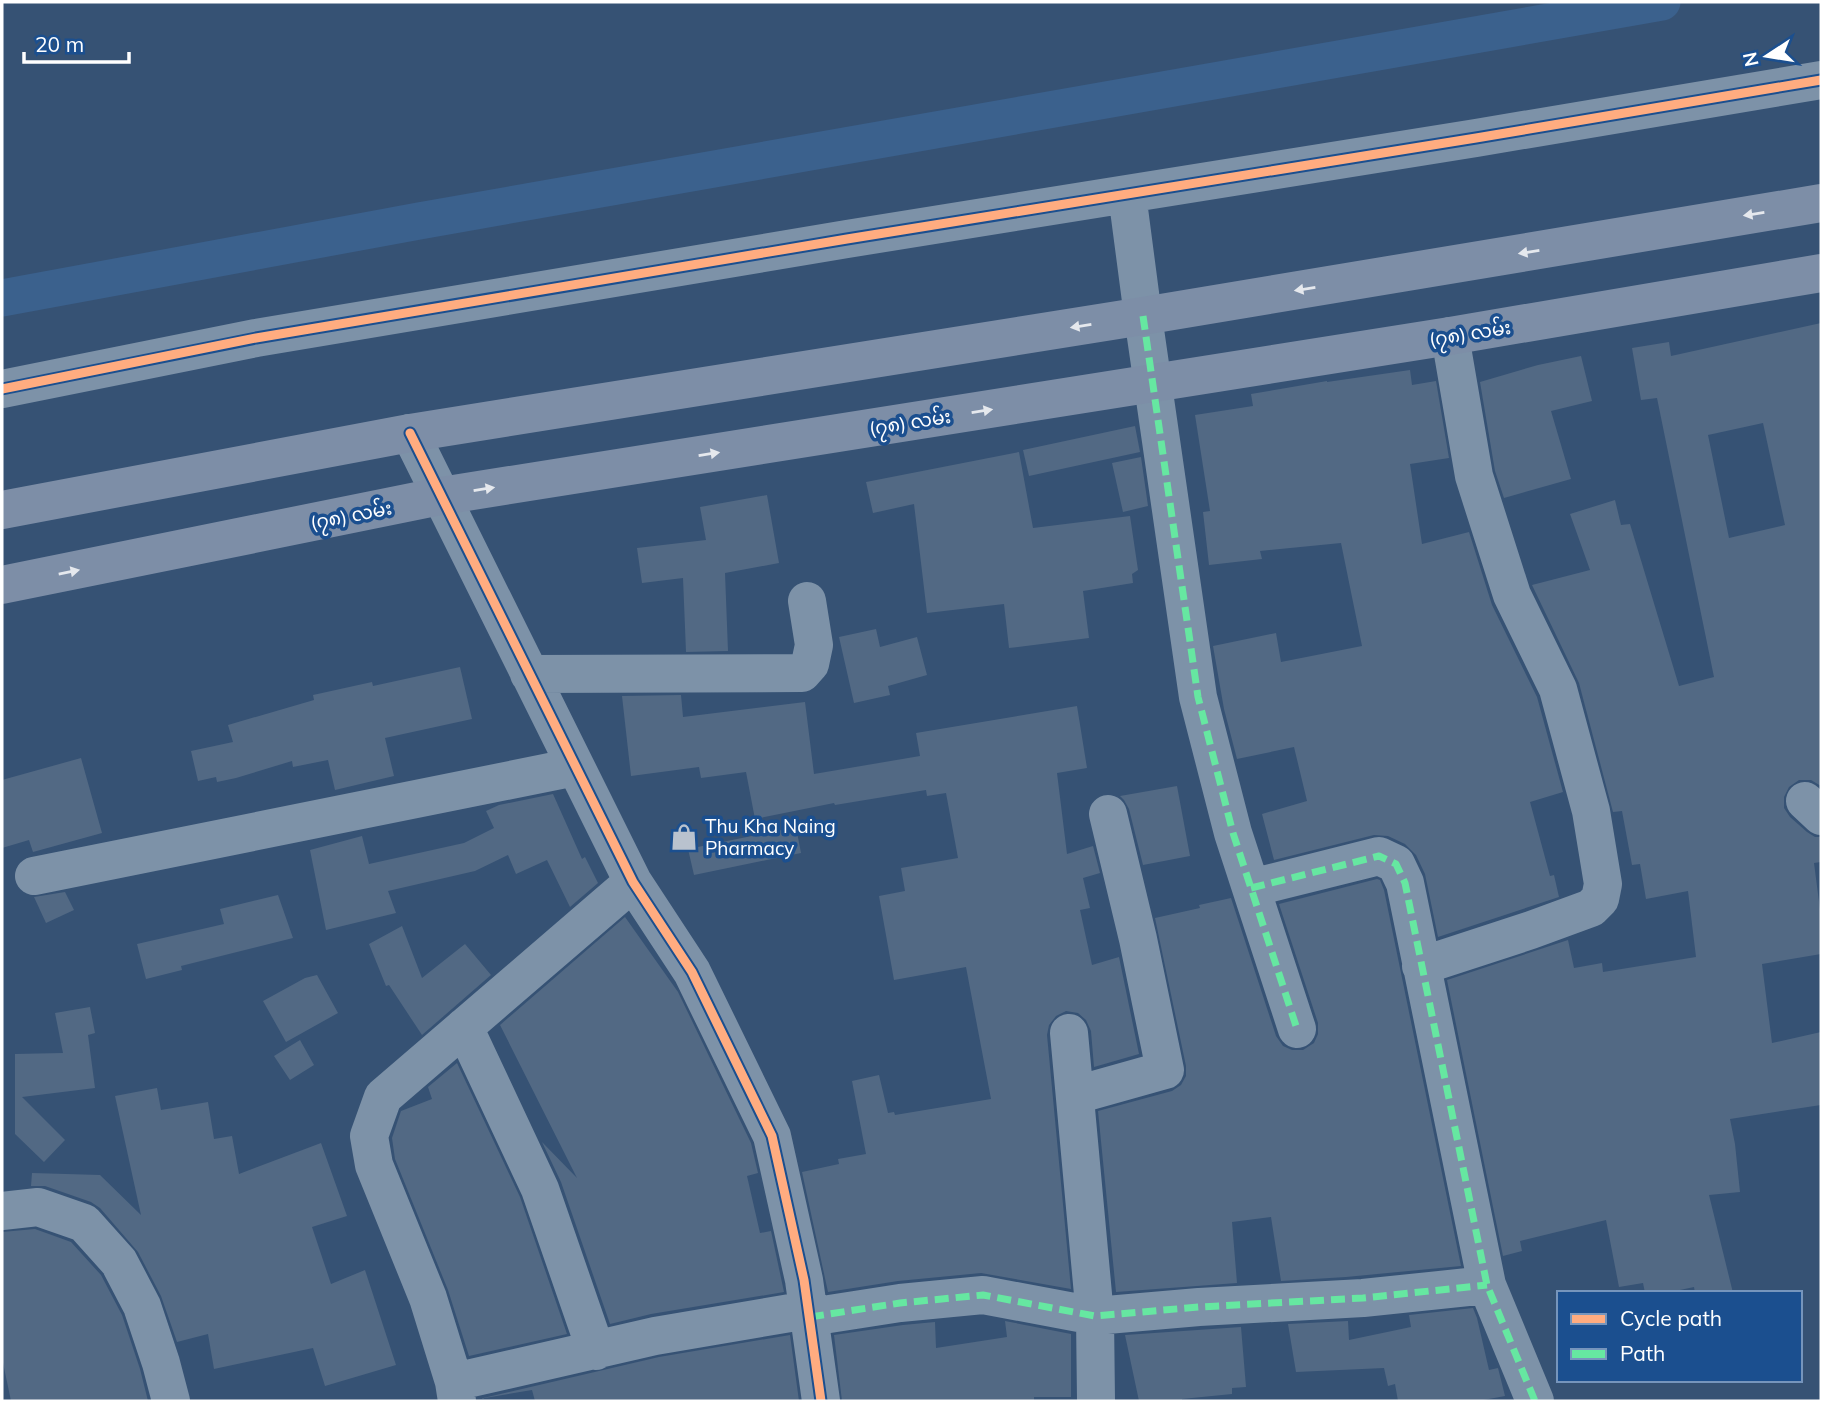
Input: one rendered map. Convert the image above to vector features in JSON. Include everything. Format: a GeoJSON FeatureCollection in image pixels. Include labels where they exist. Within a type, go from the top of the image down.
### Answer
{"type":"FeatureCollection","features":[{"type":"Feature","properties":{"kind":"main road"},"geometry":{"type":"LineString","coordinates":[[2,510],[410,433],[1143,316],[1821,203]]}},
{"type":"Feature","properties":{"kind":"main road","name":"(၇၈) လမ်း"},"geometry":{"type":"LineString","coordinates":[[2,585],[442,496],[1450,336],[1821,273]]}},
{"type":"Feature","properties":{"kind":"street"},"geometry":{"type":"LineString","coordinates":[[2,389],[256,338],[1821,80]]}},
{"type":"Feature","properties":{"kind":"street"},"geometry":{"type":"LineString","coordinates":[[1127,194],[1198,696],[1233,833],[1297,1029]]}},
{"type":"Feature","properties":{"kind":"street"},"geometry":{"type":"LineString","coordinates":[[1421,966],[1591,908],[1600,899],[1603,884],[1591,811],[1558,689],[1513,595],[1474,476],[1450,336]]}},
{"type":"Feature","properties":{"kind":"street"},"geometry":{"type":"LineString","coordinates":[[410,433],[633,882],[692,972],[772,1136],[804,1280],[821,1401]]}},
{"type":"Feature","properties":{"kind":"street"},"geometry":{"type":"LineString","coordinates":[[529,674],[802,673],[810,664],[814,645],[807,601]]}},
{"type":"Feature","properties":{"kind":"street"},"geometry":{"type":"LineString","coordinates":[[34,876],[575,766]]}},
{"type":"Feature","properties":{"kind":"street"},"geometry":{"type":"LineString","coordinates":[[1076,1095],[1165,1070],[1138,939],[1108,814]]}},
{"type":"Feature","properties":{"kind":"street"},"geometry":{"type":"LineString","coordinates":[[1251,888],[1379,856],[1396,864],[1405,883],[1487,1285],[1535,1401]]}},
{"type":"Feature","properties":{"kind":"street"},"geometry":{"type":"LineString","coordinates":[[633,882],[383,1097],[369,1136],[374,1165],[428,1298],[456,1392],[654,1336],[809,1313],[900,1303],[983,1295],[1095,1316],[1363,1298],[1487,1285]]}},
{"type":"Feature","properties":{"kind":"street"},"geometry":{"type":"LineString","coordinates":[[464,1027],[540,1189],[596,1351]]}},
{"type":"Feature","properties":{"kind":"street"},"geometry":{"type":"LineString","coordinates":[[1069,1033],[1095,1316],[1096,1401]]}},
{"type":"Feature","properties":{"kind":"street"},"geometry":{"type":"LineString","coordinates":[[2,1211],[38,1207],[84,1223],[119,1262],[142,1306],[171,1401]]}},
{"type":"Feature","properties":{"kind":"building"},"geometry":{"type":"Polygon","coordinates":[[[1821,323],[1821,786],[1811,780],[1799,780],[1789,787],[1784,797],[1784,808],[1807,832],[1821,837],[1821,862],[1814,863],[1821,917],[1821,954],[1762,964],[1772,1043],[1821,1032],[1821,1105],[1730,1119],[1740,1192],[1709,1195],[1733,1291],[1695,1291],[1694,1287],[1675,1291],[1645,1291],[1643,1283],[1619,1287],[1606,1220],[1520,1241],[1522,1251],[1503,1256],[1447,980],[1568,940],[1574,968],[1602,963],[1603,972],[1696,957],[1688,891],[1646,899],[1640,864],[1632,865],[1622,811],[1613,812],[1579,683],[1532,585],[1590,570],[1570,514],[1615,500],[1621,525],[1630,524],[1679,686],[1714,677],[1657,398],[1641,400],[1632,348],[1669,342],[1671,356],[1821,323]],[[1763,423],[1708,435],[1729,538],[1785,525],[1763,423]]]}},
{"type":"Feature","properties":{"kind":"building"},"geometry":{"type":"Polygon","coordinates":[[[1581,356],[1592,401],[1551,411],[1571,479],[1504,498],[1495,471],[1480,382],[1581,356]]]}},
{"type":"Feature","properties":{"kind":"building"},"geometry":{"type":"Polygon","coordinates":[[[1410,370],[1412,385],[1436,381],[1449,458],[1410,464],[1422,544],[1469,532],[1492,605],[1537,697],[1563,792],[1530,802],[1550,876],[1554,875],[1559,897],[1438,937],[1425,874],[1416,855],[1405,844],[1388,836],[1374,835],[1274,860],[1262,814],[1307,801],[1294,747],[1237,759],[1224,709],[1213,646],[1276,633],[1281,662],[1362,646],[1341,543],[1260,551],[1262,559],[1209,565],[1203,512],[1210,511],[1195,415],[1253,406],[1251,394],[1410,370]]]}},
{"type":"Feature","properties":{"kind":"building"},"geometry":{"type":"Polygon","coordinates":[[[1135,426],[1140,452],[1029,476],[1023,450],[1135,426]]]}},
{"type":"Feature","properties":{"kind":"building"},"geometry":{"type":"Polygon","coordinates":[[[1019,452],[1033,528],[1130,516],[1138,570],[1132,574],[1133,583],[1083,591],[1089,638],[1009,648],[1004,604],[927,613],[914,504],[873,513],[866,482],[1019,452]]]}},
{"type":"Feature","properties":{"kind":"building"},"geometry":{"type":"Polygon","coordinates":[[[1141,457],[1148,506],[1123,512],[1112,463],[1141,457]]]}},
{"type":"Feature","properties":{"kind":"building"},"geometry":{"type":"Polygon","coordinates":[[[767,495],[779,563],[725,573],[728,651],[686,652],[683,578],[642,583],[637,548],[706,540],[700,507],[767,495]]]}},
{"type":"Feature","properties":{"kind":"building"},"geometry":{"type":"Polygon","coordinates":[[[876,629],[880,647],[917,637],[927,675],[888,686],[890,695],[854,703],[839,637],[876,629]]]}},
{"type":"Feature","properties":{"kind":"building"},"geometry":{"type":"Polygon","coordinates":[[[460,667],[472,719],[385,738],[394,776],[335,790],[328,760],[293,767],[292,761],[236,778],[217,782],[216,777],[198,781],[191,751],[233,742],[228,725],[314,700],[313,695],[372,682],[373,686],[460,667]]]}},
{"type":"Feature","properties":{"kind":"building"},"geometry":{"type":"Polygon","coordinates":[[[681,695],[683,717],[805,702],[814,774],[920,756],[916,733],[1077,706],[1087,768],[1057,773],[1067,854],[1093,846],[1100,873],[1083,878],[1090,908],[1080,910],[1092,965],[1119,957],[1139,1054],[1094,1067],[1091,1031],[1086,1020],[1078,1013],[1066,1011],[1056,1016],[1049,1025],[1047,1035],[1071,1289],[981,1273],[898,1281],[828,1292],[802,1172],[839,1164],[838,1159],[866,1154],[852,1081],[879,1075],[888,1113],[894,1112],[895,1115],[991,1099],[966,967],[894,980],[879,896],[905,891],[901,868],[958,858],[946,793],[927,796],[926,790],[835,805],[834,803],[755,819],[746,772],[701,778],[699,767],[631,776],[622,696],[681,695]]]}},
{"type":"Feature","properties":{"kind":"building"},"geometry":{"type":"Polygon","coordinates":[[[81,758],[102,833],[33,852],[29,840],[2,848],[2,780],[81,758]]]}},
{"type":"Feature","properties":{"kind":"building"},"geometry":{"type":"Polygon","coordinates":[[[1177,786],[1190,856],[1143,865],[1129,809],[1120,796],[1177,786]]]}},
{"type":"Feature","properties":{"kind":"building"},"geometry":{"type":"Polygon","coordinates":[[[553,794],[582,859],[585,857],[598,883],[570,907],[547,860],[516,874],[508,855],[475,871],[388,891],[396,913],[326,930],[310,850],[362,836],[369,864],[464,843],[494,828],[486,811],[499,805],[553,794]]]}},
{"type":"Feature","properties":{"kind":"building"},"geometry":{"type":"Polygon","coordinates":[[[796,827],[801,853],[694,875],[688,849],[796,827]]]}},
{"type":"Feature","properties":{"kind":"building"},"geometry":{"type":"Polygon","coordinates":[[[1377,879],[1384,890],[1461,1266],[1281,1281],[1271,1217],[1232,1222],[1237,1283],[1116,1292],[1098,1111],[1172,1091],[1181,1085],[1186,1076],[1155,918],[1231,898],[1276,1036],[1283,1046],[1292,1050],[1303,1050],[1314,1043],[1318,1034],[1318,1023],[1279,904],[1377,879]]]}},
{"type":"Feature","properties":{"kind":"building"},"geometry":{"type":"Polygon","coordinates":[[[65,892],[74,910],[46,923],[34,897],[65,892]]]}},
{"type":"Feature","properties":{"kind":"building"},"geometry":{"type":"Polygon","coordinates":[[[278,895],[293,938],[181,966],[182,970],[146,979],[137,944],[224,924],[220,909],[278,895]]]}},
{"type":"Feature","properties":{"kind":"building"},"geometry":{"type":"Polygon","coordinates":[[[625,917],[678,992],[751,1143],[758,1173],[747,1176],[760,1233],[771,1231],[784,1292],[651,1314],[610,1324],[561,1182],[542,1142],[577,1178],[500,1025],[625,917]]]}},
{"type":"Feature","properties":{"kind":"building"},"geometry":{"type":"Polygon","coordinates":[[[402,926],[422,978],[465,944],[491,975],[422,1035],[389,985],[386,986],[369,944],[402,926]]]}},
{"type":"Feature","properties":{"kind":"building"},"geometry":{"type":"Polygon","coordinates":[[[317,975],[338,1013],[286,1042],[263,1001],[305,978],[317,975]]]}},
{"type":"Feature","properties":{"kind":"building"},"geometry":{"type":"Polygon","coordinates":[[[90,1007],[95,1033],[88,1035],[95,1088],[22,1097],[65,1140],[44,1162],[15,1134],[15,1054],[63,1053],[55,1013],[90,1007]]]}},
{"type":"Feature","properties":{"kind":"building"},"geometry":{"type":"Polygon","coordinates":[[[300,1040],[314,1065],[290,1080],[274,1056],[300,1040]]]}},
{"type":"Feature","properties":{"kind":"building"},"geometry":{"type":"Polygon","coordinates":[[[457,1063],[520,1197],[567,1334],[469,1356],[448,1290],[395,1159],[392,1138],[401,1111],[432,1099],[428,1087],[457,1063]]]}},
{"type":"Feature","properties":{"kind":"building"},"geometry":{"type":"Polygon","coordinates":[[[157,1088],[161,1110],[208,1102],[214,1139],[232,1136],[239,1174],[321,1143],[347,1216],[312,1227],[331,1284],[365,1270],[396,1365],[325,1386],[313,1348],[214,1369],[208,1334],[177,1342],[161,1296],[138,1252],[100,1208],[91,1202],[45,1186],[31,1186],[32,1173],[100,1175],[141,1215],[115,1096],[157,1088]]]}},
{"type":"Feature","properties":{"kind":"building"},"geometry":{"type":"Polygon","coordinates":[[[35,1229],[71,1242],[101,1275],[122,1315],[148,1401],[11,1401],[2,1358],[2,1232],[35,1229]]]}},
{"type":"Feature","properties":{"kind":"building"},"geometry":{"type":"Polygon","coordinates":[[[1473,1308],[1489,1370],[1498,1368],[1505,1396],[1478,1401],[1398,1401],[1395,1384],[1388,1386],[1384,1368],[1296,1372],[1288,1324],[1348,1321],[1349,1340],[1411,1327],[1409,1315],[1473,1308]]]}},
{"type":"Feature","properties":{"kind":"building"},"geometry":{"type":"Polygon","coordinates":[[[1005,1321],[1071,1334],[1071,1397],[1034,1397],[1034,1401],[842,1401],[834,1335],[935,1322],[936,1348],[1007,1337],[1005,1321]]]}},
{"type":"Feature","properties":{"kind":"building"},"geometry":{"type":"Polygon","coordinates":[[[1241,1327],[1246,1387],[1232,1388],[1232,1394],[1182,1401],[1139,1401],[1125,1335],[1241,1327]]]}},
{"type":"Feature","properties":{"kind":"building"},"geometry":{"type":"Polygon","coordinates":[[[790,1335],[799,1401],[535,1401],[532,1390],[479,1399],[659,1357],[790,1335]]]}},
{"type":"Feature","properties":{"kind":"waterway"},"geometry":{"type":"LineString","coordinates":[[2,298],[419,221],[1662,2]]}},
{"type":"Feature","properties":{"kind":"marked path"},"geometry":{"type":"LineString","coordinates":[[1143,316],[1198,697],[1233,833],[1297,1029]]}},
{"type":"Feature","properties":{"kind":"marked path"},"geometry":{"type":"LineString","coordinates":[[1251,888],[1379,856],[1396,864],[1405,883],[1487,1285],[1535,1401]]}},
{"type":"Feature","properties":{"kind":"marked path"},"geometry":{"type":"LineString","coordinates":[[810,1317],[900,1303],[983,1295],[1095,1316],[1363,1298],[1487,1285]]}},
{"type":"Feature","properties":{"kind":"cycle path"},"geometry":{"type":"LineString","coordinates":[[2,389],[256,338],[1821,80]]}},
{"type":"Feature","properties":{"kind":"cycle path"},"geometry":{"type":"LineString","coordinates":[[410,433],[633,882],[692,972],[772,1136],[804,1280],[821,1401]]}},
{"type":"Feature","properties":{"kind":"place","name":"Thu Kha Naing Pharmacy"},"geometry":{"type":"Point","coordinates":[684,837]}}]}
